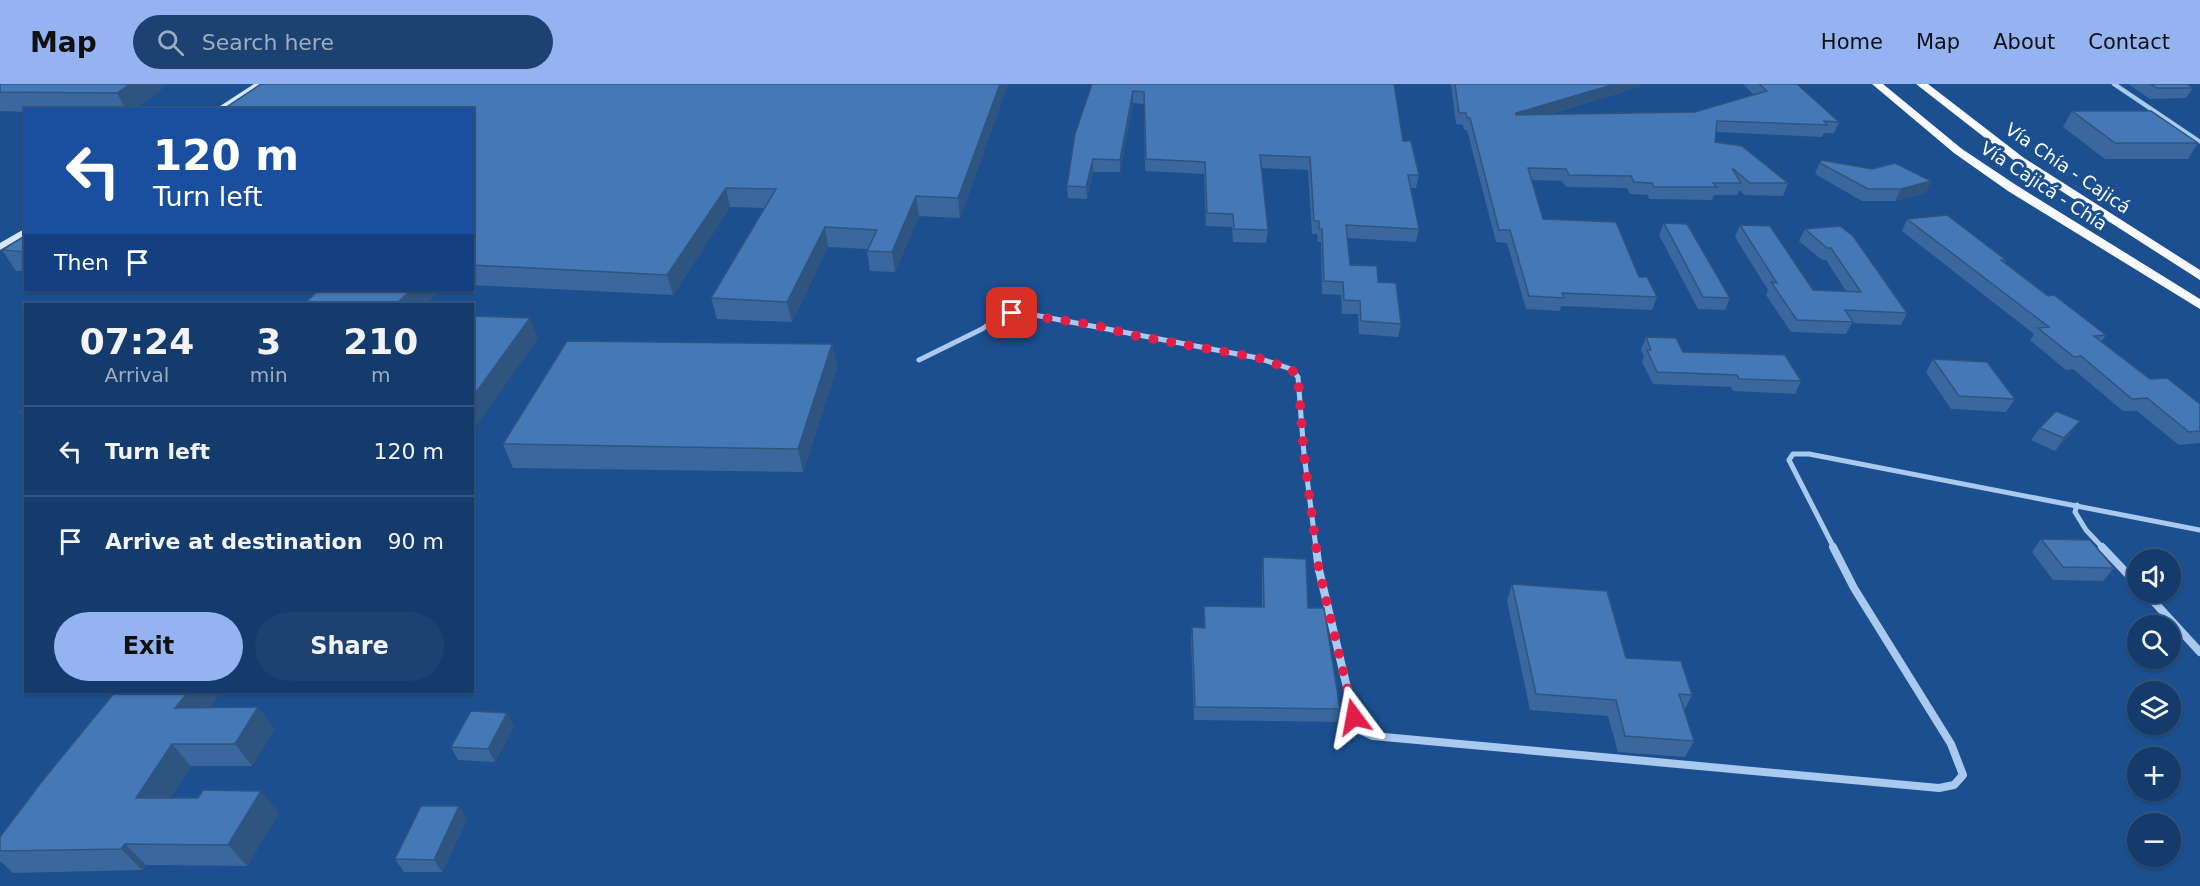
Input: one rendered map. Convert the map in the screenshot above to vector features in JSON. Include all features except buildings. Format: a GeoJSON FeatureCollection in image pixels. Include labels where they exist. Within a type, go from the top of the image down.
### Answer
{"type":"FeatureCollection","features":[{"type":"Feature","properties":{"kind":"highway","name":"Vía Cajicá - Chía"},"geometry":{"type":"LineString","coordinates":[[1877,84],[1958,151],[2003,182],[2200,305]]}},
{"type":"Feature","properties":{"kind":"highway","name":"Vía Chía - Cajicá"},"geometry":{"type":"LineString","coordinates":[[1922,84],[2020,160],[2200,276]]}},
{"type":"Feature","properties":{"kind":"main road"},"geometry":{"type":"LineString","coordinates":[[221,108],[259,84]]}},
{"type":"Feature","properties":{"kind":"main road"},"geometry":{"type":"LineString","coordinates":[[0,247],[24,232]]}},
{"type":"Feature","properties":{"kind":"street"},"geometry":{"type":"LineString","coordinates":[[2114,84],[2200,142]]}},
{"type":"Feature","properties":{"kind":"street"},"geometry":{"type":"LineString","coordinates":[[919,360],[982,329],[1001,316],[1023,313],[1258,358],[1291,369],[1298,377],[1304,454],[1319,570],[1354,717],[1360,730],[1373,736],[1939,788],[1954,785],[1963,775],[1951,744],[1854,588],[1789,460],[1793,454],[1809,454],[1962,482],[2200,530]]}},
{"type":"Feature","properties":{"kind":"street"},"geometry":{"type":"LineString","coordinates":[[2077,505],[2075,512],[2086,530],[2127,573]]}},
{"type":"Feature","properties":{"kind":"street"},"geometry":{"type":"LineString","coordinates":[[2155,603],[2200,652]]}},
{"type":"Feature","properties":{"kind":"route"},"geometry":{"type":"LineString","coordinates":[[1012,313],[1094,325],[1132,335],[1258,358],[1291,369],[1298,377],[1304,454],[1319,570],[1354,717]]}}]}
